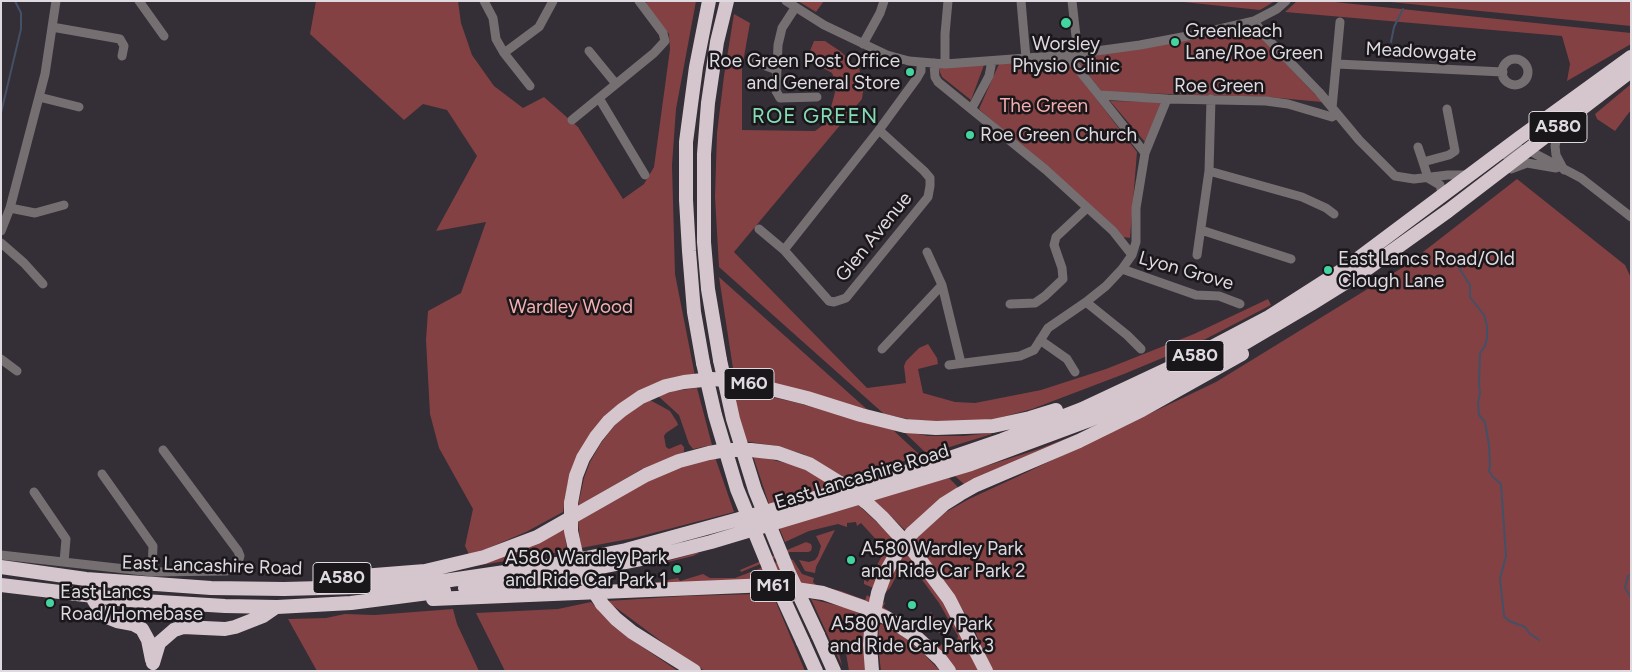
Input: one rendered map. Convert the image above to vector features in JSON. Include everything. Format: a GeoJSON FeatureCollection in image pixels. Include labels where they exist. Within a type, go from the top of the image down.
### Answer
{"type":"FeatureCollection","features":[{"type":"Feature","properties":{"kind":"highway","name":"M60"},"geometry":{"type":"LineString","coordinates":[[709,1],[701,40],[686,142],[686,200],[694,312],[715,415],[737,489],[816,671]]}},
{"type":"Feature","properties":{"kind":"highway","name":"M60"},"geometry":{"type":"LineString","coordinates":[[726,1],[708,103],[704,154],[704,242],[708,289],[720,360],[733,419],[755,490],[788,571],[834,671]]}},
{"type":"Feature","properties":{"kind":"highway","name":"East Lancashire Road"},"geometry":{"type":"LineString","coordinates":[[1,567],[102,574],[211,588],[303,589],[430,583],[546,566],[626,550],[885,478],[968,452],[1082,409],[1195,356],[1268,317],[1324,283],[1631,57]]}},
{"type":"Feature","properties":{"kind":"highway","name":"East Lancashire Road"},"geometry":{"type":"LineString","coordinates":[[1,585],[92,597],[173,603],[277,607],[351,603],[575,572],[711,542],[929,477],[1048,436],[1123,405],[1188,373],[1275,326],[1364,271],[1485,183],[1631,71]]}},
{"type":"Feature","properties":{"kind":"highway"},"geometry":{"type":"LineString","coordinates":[[872,671],[871,626],[878,594],[885,574],[900,547],[912,532],[944,504],[976,485],[1079,441],[1180,389],[1258,344],[1294,319],[1311,304]]}},
{"type":"Feature","properties":{"kind":"highway","name":"M60"},"geometry":{"type":"LineString","coordinates":[[694,671],[632,632],[602,604],[586,579],[576,554],[571,531],[571,504],[576,476],[583,458],[609,421],[640,397],[666,386],[684,382],[712,379],[739,381],[905,426],[936,428],[988,427],[1011,423],[1050,412],[1195,356]]}},
{"type":"Feature","properties":{"kind":"highway","name":"A580"},"geometry":{"type":"LineString","coordinates":[[211,588],[425,571],[462,563],[491,555],[537,537],[646,475],[679,461],[703,454],[737,450],[764,451],[778,453],[809,464],[866,502],[910,547],[949,598],[986,671]]}},
{"type":"Feature","properties":{"kind":"highway"},"geometry":{"type":"LineString","coordinates":[[530,594],[575,572]]}},
{"type":"Feature","properties":{"kind":"highway","name":"M61"},"geometry":{"type":"LineString","coordinates":[[573,593],[769,585],[824,593],[887,618],[916,637],[940,659],[949,671]]}},
{"type":"Feature","properties":{"kind":"highway","name":"A580"},"geometry":{"type":"LineString","coordinates":[[351,603],[573,593]]}},
{"type":"Feature","properties":{"kind":"highway"},"geometry":{"type":"LineString","coordinates":[[92,597],[107,617],[133,624],[142,630],[148,640],[154,667]]}},
{"type":"Feature","properties":{"kind":"highway"},"geometry":{"type":"LineString","coordinates":[[154,667],[159,643],[174,630],[183,627],[225,629],[235,627],[258,618],[277,607]]}},
{"type":"Feature","properties":{"kind":"street"},"geometry":{"type":"LineString","coordinates":[[1,231],[10,208],[45,74],[56,1]]}},
{"type":"Feature","properties":{"kind":"street"},"geometry":{"type":"LineString","coordinates":[[139,1],[162,30]]}},
{"type":"Feature","properties":{"kind":"street"},"geometry":{"type":"LineString","coordinates":[[484,1],[493,18],[496,39],[530,86]]}},
{"type":"Feature","properties":{"kind":"street"},"geometry":{"type":"LineString","coordinates":[[504,52],[539,27],[553,1]]}},
{"type":"Feature","properties":{"kind":"street"},"geometry":{"type":"LineString","coordinates":[[572,120],[654,53],[665,41],[663,33],[640,1]]}},
{"type":"Feature","properties":{"kind":"street"},"geometry":{"type":"LineString","coordinates":[[786,1],[824,25],[899,59],[921,63],[945,64],[1078,54],[1140,45],[1254,21],[1277,9],[1286,1]]}},
{"type":"Feature","properties":{"kind":"street"},"geometry":{"type":"LineString","coordinates":[[863,44],[880,13],[884,1]]}},
{"type":"Feature","properties":{"kind":"street"},"geometry":{"type":"LineString","coordinates":[[945,64],[948,1]]}},
{"type":"Feature","properties":{"kind":"street"},"geometry":{"type":"LineString","coordinates":[[1021,1],[1026,58]]}},
{"type":"Feature","properties":{"kind":"street"},"geometry":{"type":"LineString","coordinates":[[1072,1],[1078,54]]}},
{"type":"Feature","properties":{"kind":"street"},"geometry":{"type":"LineString","coordinates":[[795,8],[782,28],[778,45],[776,91],[780,98],[817,97]]}},
{"type":"Feature","properties":{"kind":"street"},"geometry":{"type":"LineString","coordinates":[[1254,21],[1264,35],[1306,78],[1359,140],[1395,176],[1414,179],[1448,175],[1470,175],[1517,149],[1528,150],[1581,178],[1631,217]]}},
{"type":"Feature","properties":{"kind":"street"},"geometry":{"type":"LineString","coordinates":[[1335,111],[1340,22]]}},
{"type":"Feature","properties":{"kind":"street"},"geometry":{"type":"LineString","coordinates":[[52,27],[120,39],[124,46],[122,56]]}},
{"type":"Feature","properties":{"kind":"street"},"geometry":{"type":"LineString","coordinates":[[589,50],[616,84]]}},
{"type":"Feature","properties":{"kind":"street"},"geometry":{"type":"LineString","coordinates":[[1067,55],[1145,153]]}},
{"type":"Feature","properties":{"kind":"street"},"geometry":{"type":"LineString","coordinates":[[972,108],[989,76],[992,61]]}},
{"type":"Feature","properties":{"kind":"street"},"geometry":{"type":"LineString","coordinates":[[755,62],[777,70]]}},
{"type":"Feature","properties":{"kind":"street"},"geometry":{"type":"LineString","coordinates":[[784,250],[879,130],[917,78],[921,71],[921,63]]}},
{"type":"Feature","properties":{"kind":"street"},"geometry":{"type":"LineString","coordinates":[[934,63],[935,77],[938,82],[1046,170],[1113,231],[1132,255]]}},
{"type":"Feature","properties":{"kind":"street","name":"Meadowgate"},"geometry":{"type":"LineString","coordinates":[[1337,64],[1503,72]]}},
{"type":"Feature","properties":{"kind":"street"},"geometry":{"type":"LineString","coordinates":[[1099,95],[1167,98]]}},
{"type":"Feature","properties":{"kind":"street"},"geometry":{"type":"LineString","coordinates":[[39,97],[79,107]]}},
{"type":"Feature","properties":{"kind":"street"},"geometry":{"type":"LineString","coordinates":[[599,98],[645,175]]}},
{"type":"Feature","properties":{"kind":"street","name":"Roe Green"},"geometry":{"type":"LineString","coordinates":[[949,365],[1020,356],[1034,350],[1048,328],[1086,302],[1106,286],[1122,269],[1132,255],[1136,242],[1136,208],[1145,153],[1167,98],[1266,101],[1288,104],[1332,117],[1335,111]]}},
{"type":"Feature","properties":{"kind":"street"},"geometry":{"type":"LineString","coordinates":[[1197,255],[1209,172],[1212,99]]}},
{"type":"Feature","properties":{"kind":"street"},"geometry":{"type":"LineString","coordinates":[[1564,170],[1556,152],[1557,137],[1590,104]]}},
{"type":"Feature","properties":{"kind":"street"},"geometry":{"type":"LineString","coordinates":[[1423,162],[1449,155],[1455,151],[1447,109]]}},
{"type":"Feature","properties":{"kind":"street","name":"Glen Avenue"},"geometry":{"type":"LineString","coordinates":[[759,229],[784,250],[829,301],[834,302],[846,298],[928,197],[930,178],[879,130]]}},
{"type":"Feature","properties":{"kind":"street"},"geometry":{"type":"LineString","coordinates":[[1418,147],[1428,178],[1440,185],[1442,193],[1440,198]]}},
{"type":"Feature","properties":{"kind":"street"},"geometry":{"type":"LineString","coordinates":[[1485,183],[1512,168],[1527,163],[1564,170]]}},
{"type":"Feature","properties":{"kind":"street"},"geometry":{"type":"LineString","coordinates":[[1209,172],[1302,198],[1326,208],[1334,214]]}},
{"type":"Feature","properties":{"kind":"street"},"geometry":{"type":"LineString","coordinates":[[10,208],[35,213],[64,205]]}},
{"type":"Feature","properties":{"kind":"street"},"geometry":{"type":"LineString","coordinates":[[53,208],[57,218]]}},
{"type":"Feature","properties":{"kind":"street"},"geometry":{"type":"LineString","coordinates":[[1010,304],[1035,303],[1062,279],[1062,268],[1054,245],[1056,237],[1087,208]]}},
{"type":"Feature","properties":{"kind":"street"},"geometry":{"type":"LineString","coordinates":[[1201,230],[1291,259]]}},
{"type":"Feature","properties":{"kind":"street"},"geometry":{"type":"LineString","coordinates":[[1,243],[24,263],[43,284]]}},
{"type":"Feature","properties":{"kind":"street"},"geometry":{"type":"LineString","coordinates":[[927,252],[942,284],[961,363]]}},
{"type":"Feature","properties":{"kind":"street","name":"Lyon Grove"},"geometry":{"type":"LineString","coordinates":[[1122,269],[1196,295],[1219,296],[1240,304]]}},
{"type":"Feature","properties":{"kind":"street"},"geometry":{"type":"LineString","coordinates":[[882,349],[942,284]]}},
{"type":"Feature","properties":{"kind":"street"},"geometry":{"type":"LineString","coordinates":[[1086,302],[1141,350]]}},
{"type":"Feature","properties":{"kind":"street"},"geometry":{"type":"LineString","coordinates":[[1040,340],[1067,360],[1075,372]]}},
{"type":"Feature","properties":{"kind":"street"},"geometry":{"type":"LineString","coordinates":[[1,360],[17,371]]}},
{"type":"Feature","properties":{"kind":"street","name":"East Lancashire Road"},"geometry":{"type":"LineString","coordinates":[[1,555],[64,562],[102,574],[228,571],[237,566],[240,556],[238,552],[163,450]]}},
{"type":"Feature","properties":{"kind":"street"},"geometry":{"type":"LineString","coordinates":[[102,474],[152,546],[152,572]]}},
{"type":"Feature","properties":{"kind":"street"},"geometry":{"type":"LineString","coordinates":[[34,492],[66,539],[64,562]]}},
{"type":"Feature","properties":{"kind":"green space","name":"Wardley Wood"},"geometry":{"type":"Polygon","coordinates":[[[316,1],[458,1],[461,23],[472,55],[494,86],[523,108],[544,97],[578,127],[623,199],[644,184],[654,167],[670,49],[669,34],[645,4],[648,1],[696,1],[676,109],[672,165],[675,274],[695,376],[633,396],[568,483],[563,512],[526,532],[469,554],[465,546],[473,509],[439,448],[430,414],[426,340],[428,311],[461,293],[486,222],[436,231],[477,156],[447,110],[423,104],[404,120],[310,34],[316,1]]]}},
{"type":"Feature","properties":{"kind":"green space"},"geometry":{"type":"Polygon","coordinates":[[[798,1],[824,1],[816,12],[798,1]]]}},
{"type":"Feature","properties":{"kind":"green space"},"geometry":{"type":"Polygon","coordinates":[[[1174,1],[1275,1],[1260,10],[1174,1]]]}},
{"type":"Feature","properties":{"kind":"green space"},"geometry":{"type":"Polygon","coordinates":[[[1297,1],[1325,1],[1631,33],[1631,44],[1567,81],[1570,64],[1562,36],[1285,12],[1297,1]]]}},
{"type":"Feature","properties":{"kind":"green space"},"geometry":{"type":"Polygon","coordinates":[[[1380,1],[1631,1],[1631,26],[1380,1]]]}},
{"type":"Feature","properties":{"kind":"green space"},"geometry":{"type":"Polygon","coordinates":[[[734,14],[750,23],[742,68],[742,130],[815,131],[827,122],[837,85],[832,73],[823,68],[810,51],[814,41],[825,41],[859,68],[864,85],[862,99],[734,252],[867,388],[906,383],[904,366],[906,361],[919,348],[928,344],[937,358],[938,364],[918,369],[923,393],[955,402],[975,403],[1041,390],[1106,369],[1194,334],[1268,299],[1271,305],[1196,344],[1032,409],[995,419],[955,423],[908,419],[884,414],[719,267],[715,197],[717,133],[734,14]]]}},
{"type":"Feature","properties":{"kind":"green space"},"geometry":{"type":"Polygon","coordinates":[[[1240,30],[1255,31],[1322,102],[1268,97],[1102,92],[1076,59],[1240,30]]]}},
{"type":"Feature","properties":{"kind":"green space","name":"The Green"},"geometry":{"type":"Polygon","coordinates":[[[1065,58],[1137,152],[1130,238],[1123,237],[979,109],[999,64],[1065,58]]]}},
{"type":"Feature","properties":{"kind":"green space"},"geometry":{"type":"Polygon","coordinates":[[[984,65],[971,100],[942,77],[938,67],[984,65]]]}},
{"type":"Feature","properties":{"kind":"green space"},"geometry":{"type":"Polygon","coordinates":[[[1631,84],[1631,110],[1615,131],[1597,119],[1595,114],[1631,84]]]}},
{"type":"Feature","properties":{"kind":"green space"},"geometry":{"type":"Polygon","coordinates":[[[1110,101],[1161,102],[1145,142],[1110,101]]]}},
{"type":"Feature","properties":{"kind":"green space"},"geometry":{"type":"Polygon","coordinates":[[[1517,179],[1625,265],[1631,278],[1631,671],[992,671],[975,631],[960,605],[914,540],[946,512],[969,499],[1216,382],[1405,266],[1517,179]]]}},
{"type":"Feature","properties":{"kind":"green space"},"geometry":{"type":"Polygon","coordinates":[[[719,277],[870,412],[734,375],[719,277]]]}},
{"type":"Feature","properties":{"kind":"green space"},"geometry":{"type":"Polygon","coordinates":[[[697,388],[712,445],[693,449],[689,444],[679,415],[658,396],[674,391],[697,388]]]}},
{"type":"Feature","properties":{"kind":"green space"},"geometry":{"type":"Polygon","coordinates":[[[732,388],[798,403],[893,430],[921,456],[846,478],[803,454],[777,446],[743,441],[732,388]]]}},
{"type":"Feature","properties":{"kind":"green space"},"geometry":{"type":"Polygon","coordinates":[[[650,400],[670,411],[677,422],[678,425],[664,436],[666,447],[669,449],[681,444],[684,447],[684,452],[642,469],[578,506],[584,478],[590,462],[601,443],[614,426],[628,413],[650,400]]]}},
{"type":"Feature","properties":{"kind":"green space"},"geometry":{"type":"Polygon","coordinates":[[[1106,423],[966,486],[955,476],[1039,449],[1106,423]]]}},
{"type":"Feature","properties":{"kind":"green space"},"geometry":{"type":"Polygon","coordinates":[[[903,431],[928,436],[992,434],[927,454],[903,431]]]}},
{"type":"Feature","properties":{"kind":"green space"},"geometry":{"type":"Polygon","coordinates":[[[753,456],[794,465],[833,486],[769,504],[753,456]]]}},
{"type":"Feature","properties":{"kind":"green space"},"geometry":{"type":"Polygon","coordinates":[[[715,457],[734,512],[634,538],[581,548],[578,521],[640,484],[672,470],[715,457]]]}},
{"type":"Feature","properties":{"kind":"green space"},"geometry":{"type":"Polygon","coordinates":[[[949,478],[960,489],[930,508],[905,530],[873,499],[949,478]]]}},
{"type":"Feature","properties":{"kind":"green space"},"geometry":{"type":"Polygon","coordinates":[[[856,503],[896,540],[891,547],[901,556],[906,550],[953,616],[980,671],[956,671],[946,659],[850,596],[644,585],[678,578],[680,581],[703,574],[710,578],[735,578],[787,558],[793,560],[802,574],[814,578],[813,582],[816,585],[841,591],[865,600],[867,595],[882,605],[884,602],[883,607],[918,630],[938,648],[942,644],[945,648],[956,643],[958,636],[939,603],[912,566],[907,570],[901,567],[890,588],[885,593],[864,584],[864,580],[868,582],[884,552],[879,549],[882,546],[861,523],[857,526],[856,522],[847,523],[847,527],[838,524],[809,531],[785,542],[778,525],[856,503]]]}},
{"type":"Feature","properties":{"kind":"green space"},"geometry":{"type":"Polygon","coordinates":[[[564,528],[567,551],[475,566],[475,565],[564,528]]]}},
{"type":"Feature","properties":{"kind":"green space"},"geometry":{"type":"Polygon","coordinates":[[[835,530],[816,567],[815,573],[805,571],[799,560],[809,562],[815,560],[818,556],[821,546],[816,536],[835,530]]]}},
{"type":"Feature","properties":{"kind":"green space"},"geometry":{"type":"Polygon","coordinates":[[[806,542],[811,544],[811,551],[790,552],[741,572],[740,570],[806,542]]]}},
{"type":"Feature","properties":{"kind":"green space"},"geometry":{"type":"Polygon","coordinates":[[[696,553],[699,553],[643,568],[696,553]]]}},
{"type":"Feature","properties":{"kind":"green space"},"geometry":{"type":"Polygon","coordinates":[[[773,595],[805,671],[705,671],[681,656],[607,601],[685,596],[773,595]]]}},
{"type":"Feature","properties":{"kind":"green space"},"geometry":{"type":"Polygon","coordinates":[[[811,599],[848,608],[864,616],[863,637],[868,671],[849,671],[845,647],[838,649],[842,666],[811,599]]]}},
{"type":"Feature","properties":{"kind":"green space"},"geometry":{"type":"Polygon","coordinates":[[[591,602],[626,636],[678,671],[505,671],[476,613],[558,609],[591,602]]]}},
{"type":"Feature","properties":{"kind":"green space"},"geometry":{"type":"Polygon","coordinates":[[[453,609],[457,624],[479,671],[317,671],[288,619],[326,618],[345,614],[375,615],[453,609]]]}},
{"type":"Feature","properties":{"kind":"green space"},"geometry":{"type":"Polygon","coordinates":[[[931,612],[943,632],[942,635],[936,631],[939,627],[927,617],[931,612]]]}},
{"type":"Feature","properties":{"kind":"green space"},"geometry":{"type":"Polygon","coordinates":[[[882,624],[905,638],[940,671],[881,671],[878,646],[879,625],[882,624]]]}},
{"type":"Feature","properties":{"kind":"waterway"},"geometry":{"type":"LineString","coordinates":[[1,113],[21,29],[21,13],[15,1]]}},
{"type":"Feature","properties":{"kind":"waterway"},"geometry":{"type":"LineString","coordinates":[[1391,42],[1394,27],[1403,9]]}},
{"type":"Feature","properties":{"kind":"waterway"},"geometry":{"type":"LineString","coordinates":[[1459,268],[1470,285],[1470,297],[1484,315],[1487,326],[1485,346],[1480,353],[1480,393],[1478,403],[1479,415],[1485,422],[1489,445],[1489,471],[1501,484],[1506,556],[1500,579],[1504,616],[1509,621],[1525,627],[1529,633],[1539,640]]}},
{"type":"Feature","properties":{"kind":"waterway"},"geometry":{"type":"LineString","coordinates":[[1631,574],[1628,576],[1625,588],[1631,597]]}},
{"type":"Feature","properties":{"kind":"place","name":"Worsley Physio Clinic"},"geometry":{"type":"Point","coordinates":[1066,23]}},
{"type":"Feature","properties":{"kind":"place","name":"Greenleach Lane/Roe Green"},"geometry":{"type":"Point","coordinates":[1175,42]}},
{"type":"Feature","properties":{"kind":"place","name":"Roe Green Post Office and General Store"},"geometry":{"type":"Point","coordinates":[910,72]}},
{"type":"Feature","properties":{"kind":"place","name":"Roe Green Church"},"geometry":{"type":"Point","coordinates":[970,135]}},
{"type":"Feature","properties":{"kind":"place","name":"East Lancs Road/Old Clough Lane"},"geometry":{"type":"Point","coordinates":[1328,270]}},
{"type":"Feature","properties":{"kind":"place","name":"A580 Wardley Park and Ride Car Park 2"},"geometry":{"type":"Point","coordinates":[851,560]}},
{"type":"Feature","properties":{"kind":"place","name":"A580 Wardley Park and Ride Car Park 1"},"geometry":{"type":"Point","coordinates":[677,569]}},
{"type":"Feature","properties":{"kind":"place","name":"East Lancs Road/Homebase"},"geometry":{"type":"Point","coordinates":[50,603]}},
{"type":"Feature","properties":{"kind":"place","name":"A580 Wardley Park and Ride Car Park 3"},"geometry":{"type":"Point","coordinates":[912,605]}},
{"type":"Feature","properties":{"kind":"district","name":"ROE GREEN"},"geometry":{"type":"Point","coordinates":[815,117]}}]}
